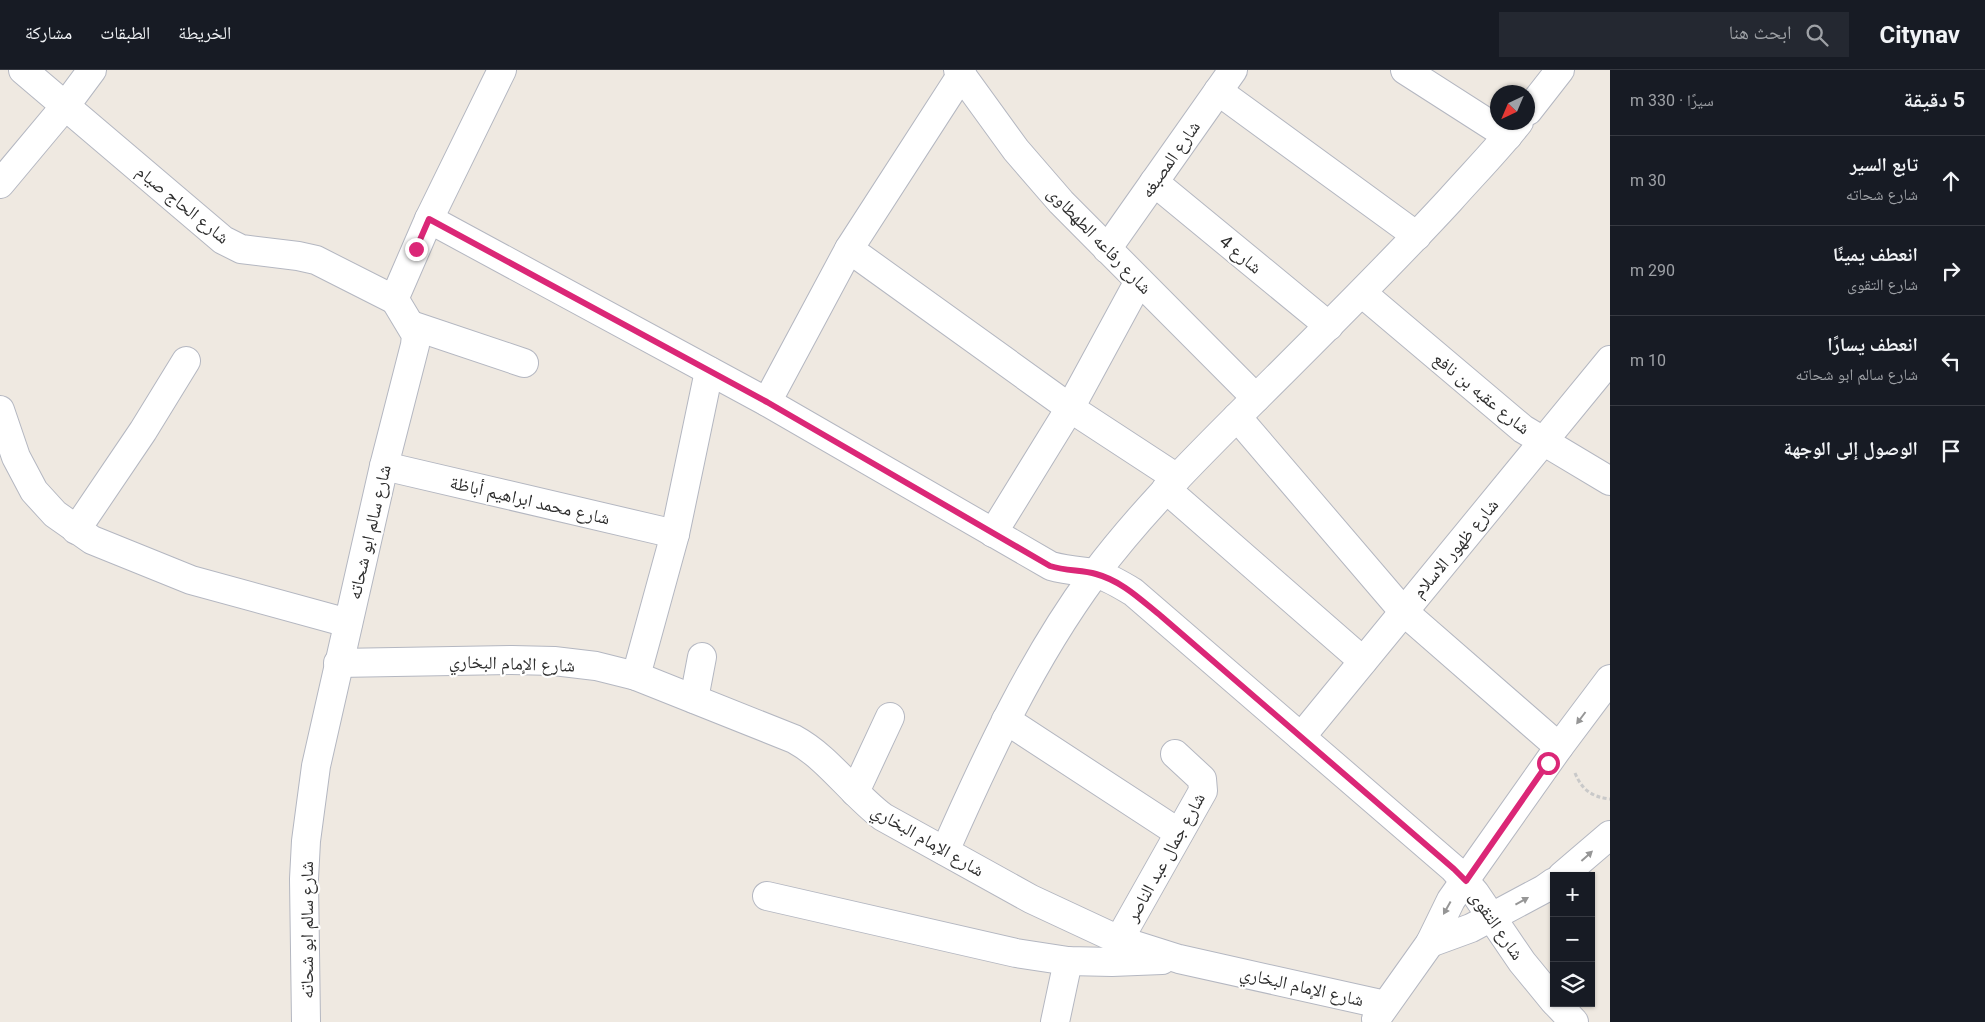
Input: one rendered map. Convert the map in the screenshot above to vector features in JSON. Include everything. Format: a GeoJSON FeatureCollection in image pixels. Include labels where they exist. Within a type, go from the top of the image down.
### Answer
{"type":"FeatureCollection","features":[{"type":"Feature","properties":{"kind":"street","name":"شارع الحاج صيام"},"geometry":{"type":"LineString","coordinates":[[23,70],[223,240],[241,250],[298,256],[316,260],[395,300]]}},
{"type":"Feature","properties":{"kind":"street"},"geometry":{"type":"LineString","coordinates":[[0,184],[66,105],[92,70]]}},
{"type":"Feature","properties":{"kind":"street"},"geometry":{"type":"LineString","coordinates":[[395,300],[429,219],[502,70]]}},
{"type":"Feature","properties":{"kind":"street"},"geometry":{"type":"LineString","coordinates":[[1405,70],[1490,117]]}},
{"type":"Feature","properties":{"kind":"street"},"geometry":{"type":"LineString","coordinates":[[1535,102],[1560,70]]}},
{"type":"Feature","properties":{"kind":"street"},"geometry":{"type":"LineString","coordinates":[[767,402],[849,249],[960,72]]}},
{"type":"Feature","properties":{"kind":"street","name":"شارع رفاعه الطهطاوى"},"geometry":{"type":"LineString","coordinates":[[960,72],[995,123],[1060,202],[1256,398]]}},
{"type":"Feature","properties":{"kind":"street"},"geometry":{"type":"LineString","coordinates":[[1225,80],[1417,236]]}},
{"type":"Feature","properties":{"kind":"street","name":"شارع المصبغه"},"geometry":{"type":"LineString","coordinates":[[1107,248],[1225,80]]}},
{"type":"Feature","properties":{"kind":"street"},"geometry":{"type":"LineString","coordinates":[[944,851],[1006,720],[1050,641],[1095,574],[1171,483],[1362,293],[1417,236],[1513,130]]}},
{"type":"Feature","properties":{"kind":"street","name":"شارع 4"},"geometry":{"type":"LineString","coordinates":[[1154,182],[1329,326]]}},
{"type":"Feature","properties":{"kind":"street","name":"شارع التقوى"},"geometry":{"type":"LineString","coordinates":[[429,219],[767,402],[1050,566],[1095,574],[1121,584],[1133,592],[1454,869],[1466,881],[1522,962],[1550,996]]}},
{"type":"Feature","properties":{"kind":"street"},"geometry":{"type":"LineString","coordinates":[[849,249],[1171,483],[1363,661]]}},
{"type":"Feature","properties":{"kind":"street"},"geometry":{"type":"LineString","coordinates":[[994,533],[1070,408],[1139,281]]}},
{"type":"Feature","properties":{"kind":"street","name":"شارع عقبه بن نافع"},"geometry":{"type":"LineString","coordinates":[[1362,293],[1503,413],[1543,442],[1610,480]]}},
{"type":"Feature","properties":{"kind":"street","name":"شارع سالم ابو شحاته"},"geometry":{"type":"LineString","coordinates":[[306,1022],[304,916],[306,841],[316,766],[384,466],[416,345],[416,335],[395,300]]}},
{"type":"Feature","properties":{"kind":"street"},"geometry":{"type":"LineString","coordinates":[[411,325],[524,363]]}},
{"type":"Feature","properties":{"kind":"street","name":"شارع ظهور الاسلام"},"geometry":{"type":"LineString","coordinates":[[1301,737],[1610,360]]}},
{"type":"Feature","properties":{"kind":"street"},"geometry":{"type":"LineString","coordinates":[[76,530],[143,431],[186,361]]}},
{"type":"Feature","properties":{"kind":"street"},"geometry":{"type":"LineString","coordinates":[[636,676],[675,534],[709,371]]}},
{"type":"Feature","properties":{"kind":"street"},"geometry":{"type":"LineString","coordinates":[[0,410],[16,457],[34,491],[55,514],[92,540],[191,580],[348,623]]}},
{"type":"Feature","properties":{"kind":"street"},"geometry":{"type":"LineString","coordinates":[[1237,417],[1403,611],[1559,747]]}},
{"type":"Feature","properties":{"kind":"street","name":"شارع محمد ابراهيم أباظة"},"geometry":{"type":"LineString","coordinates":[[384,466],[675,534]]}},
{"type":"Feature","properties":{"kind":"street"},"geometry":{"type":"LineString","coordinates":[[694,699],[702,657]]}},
{"type":"Feature","properties":{"kind":"street","name":"شارع الإمام البخاري"},"geometry":{"type":"LineString","coordinates":[[338,663],[554,661],[596,666],[636,676],[806,746],[817,754],[854,792],[882,817],[1031,899],[1119,940],[1179,959],[1379,1013]]}},
{"type":"Feature","properties":{"kind":"street"},"geometry":{"type":"LineString","coordinates":[[1379,1013],[1430,943],[1451,900],[1559,747],[1610,679]]}},
{"type":"Feature","properties":{"kind":"street"},"geometry":{"type":"LineString","coordinates":[[854,792],[890,717]]}},
{"type":"Feature","properties":{"kind":"street"},"geometry":{"type":"LineString","coordinates":[[1006,720],[1179,833]]}},
{"type":"Feature","properties":{"kind":"street","name":"شارع جمال عبد الناصر"},"geometry":{"type":"LineString","coordinates":[[1119,940],[1201,796],[1204,786],[1202,779],[1175,754]]}},
{"type":"Feature","properties":{"kind":"street"},"geometry":{"type":"LineString","coordinates":[[1567,872],[1610,836]]}},
{"type":"Feature","properties":{"kind":"street"},"geometry":{"type":"LineString","coordinates":[[1430,943],[1451,937],[1491,918],[1550,884]]}},
{"type":"Feature","properties":{"kind":"street"},"geometry":{"type":"LineString","coordinates":[[767,896],[1016,953],[1068,961],[1112,962],[1179,959]]}},
{"type":"Feature","properties":{"kind":"street"},"geometry":{"type":"LineString","coordinates":[[1055,1022],[1068,961]]}},
{"type":"Feature","properties":{"kind":"street","name":"شارع التقوى"},"geometry":{"type":"LineString","coordinates":[[1560,1007],[1574,1022]]}},
{"type":"Feature","properties":{"kind":"route"},"geometry":{"type":"LineString","coordinates":[[416,249],[429,219],[767,402],[1050,566],[1095,574],[1121,584],[1161,616],[1466,881],[1548,763]]}}]}
